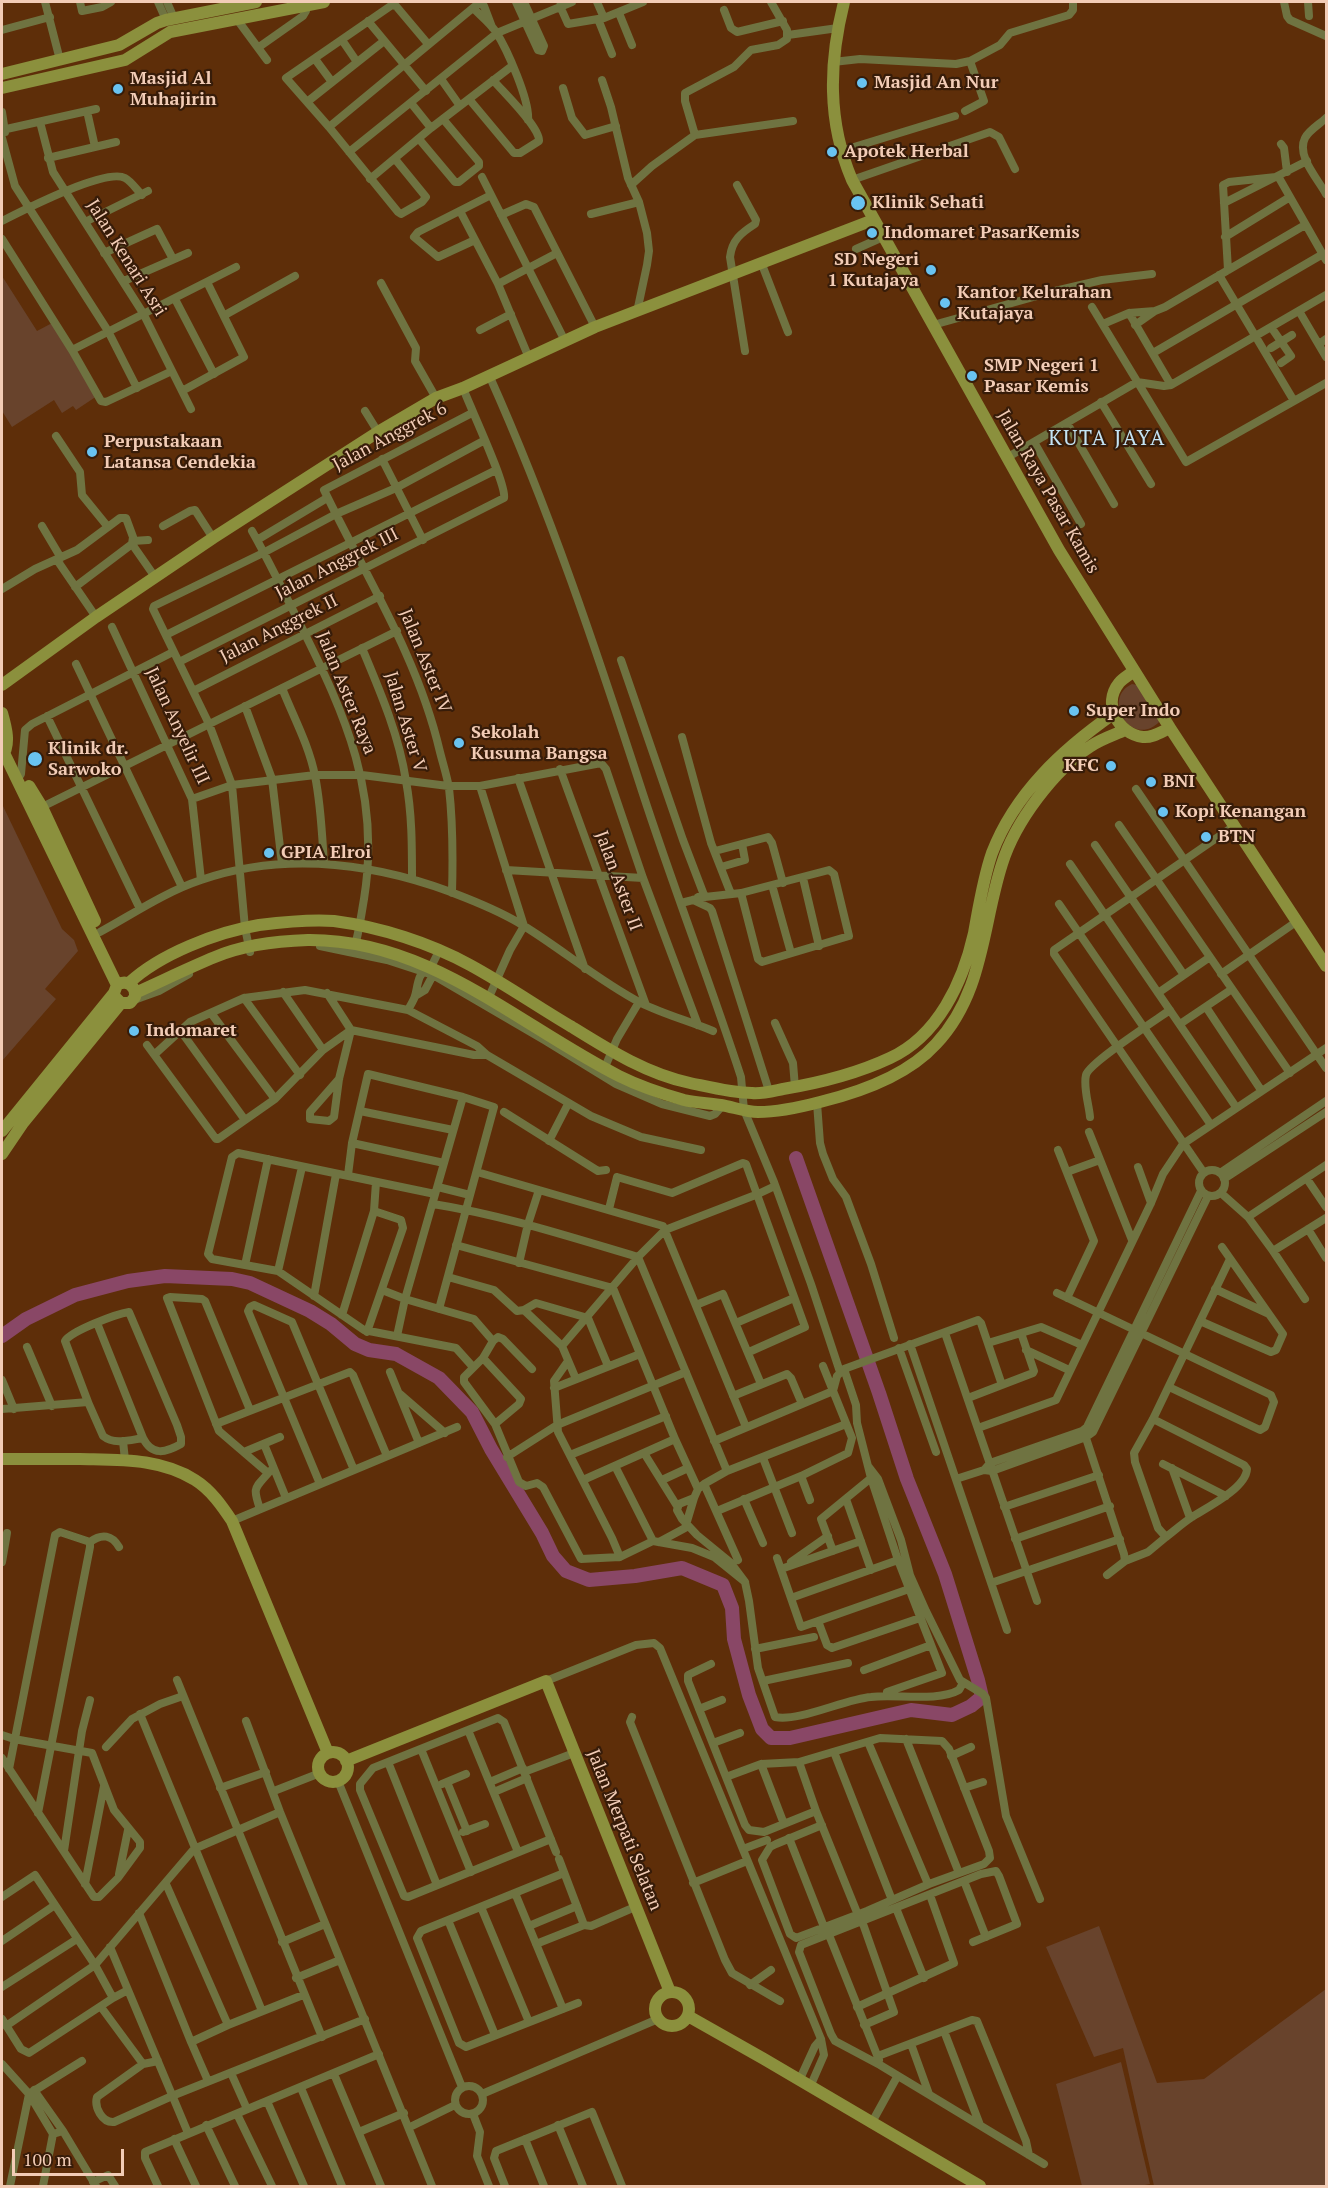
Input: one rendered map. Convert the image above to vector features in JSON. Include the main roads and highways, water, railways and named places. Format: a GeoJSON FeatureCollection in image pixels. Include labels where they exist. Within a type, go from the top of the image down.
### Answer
{"type":"FeatureCollection","features":[{"type":"Feature","properties":{"kind":"waterway"},"geometry":{"type":"LineString","coordinates":[[2,1336],[26,1319],[75,1295],[128,1281],[165,1276],[232,1279],[250,1283],[310,1311],[331,1324],[355,1344],[369,1350],[396,1354],[439,1378],[472,1412],[553,1556],[566,1571],[589,1580],[635,1576],[682,1568],[723,1585],[732,1608],[734,1639],[749,1695],[762,1729],[771,1738],[790,1738],[911,1710],[952,1715],[971,1706],[982,1697],[978,1680],[945,1574],[907,1479],[796,1158]]}},
{"type":"Feature","properties":{"kind":"place","name":"Masjid An Nur"},"geometry":{"type":"Point","coordinates":[862,83]}},
{"type":"Feature","properties":{"kind":"place","name":"Masjid Al Muhajirin"},"geometry":{"type":"Point","coordinates":[118,89]}},
{"type":"Feature","properties":{"kind":"place","name":"Apotek Herbal"},"geometry":{"type":"Point","coordinates":[832,152]}},
{"type":"Feature","properties":{"kind":"place","name":"Klinik Sehati"},"geometry":{"type":"Point","coordinates":[858,203]}},
{"type":"Feature","properties":{"kind":"place","name":"Indomaret PasarKemis"},"geometry":{"type":"Point","coordinates":[872,233]}},
{"type":"Feature","properties":{"kind":"place","name":"SD Negeri 1 Kutajaya"},"geometry":{"type":"Point","coordinates":[931,270]}},
{"type":"Feature","properties":{"kind":"place","name":"Kantor Kelurahan Kutajaya"},"geometry":{"type":"Point","coordinates":[945,303]}},
{"type":"Feature","properties":{"kind":"place","name":"SMP Negeri 1 Pasar Kemis"},"geometry":{"type":"Point","coordinates":[972,376]}},
{"type":"Feature","properties":{"kind":"place","name":"Perpustakaan Latansa Cendekia"},"geometry":{"type":"Point","coordinates":[92,452]}},
{"type":"Feature","properties":{"kind":"place","name":"Super Indo"},"geometry":{"type":"Point","coordinates":[1074,711]}},
{"type":"Feature","properties":{"kind":"place","name":"Sekolah Kusuma Bangsa"},"geometry":{"type":"Point","coordinates":[459,743]}},
{"type":"Feature","properties":{"kind":"place","name":"Klinik dr. Sarwoko"},"geometry":{"type":"Point","coordinates":[35,759]}},
{"type":"Feature","properties":{"kind":"place","name":"KFC"},"geometry":{"type":"Point","coordinates":[1111,766]}},
{"type":"Feature","properties":{"kind":"place","name":"BNI"},"geometry":{"type":"Point","coordinates":[1151,782]}},
{"type":"Feature","properties":{"kind":"place","name":"Kopi Kenangan"},"geometry":{"type":"Point","coordinates":[1163,812]}},
{"type":"Feature","properties":{"kind":"place","name":"BTN"},"geometry":{"type":"Point","coordinates":[1206,837]}},
{"type":"Feature","properties":{"kind":"place","name":"GPIA Elroi"},"geometry":{"type":"Point","coordinates":[269,853]}},
{"type":"Feature","properties":{"kind":"place","name":"Indomaret"},"geometry":{"type":"Point","coordinates":[134,1031]}},
{"type":"Feature","properties":{"kind":"district","name":"KUTA JAYA"},"geometry":{"type":"Point","coordinates":[1107,439]}}]}
